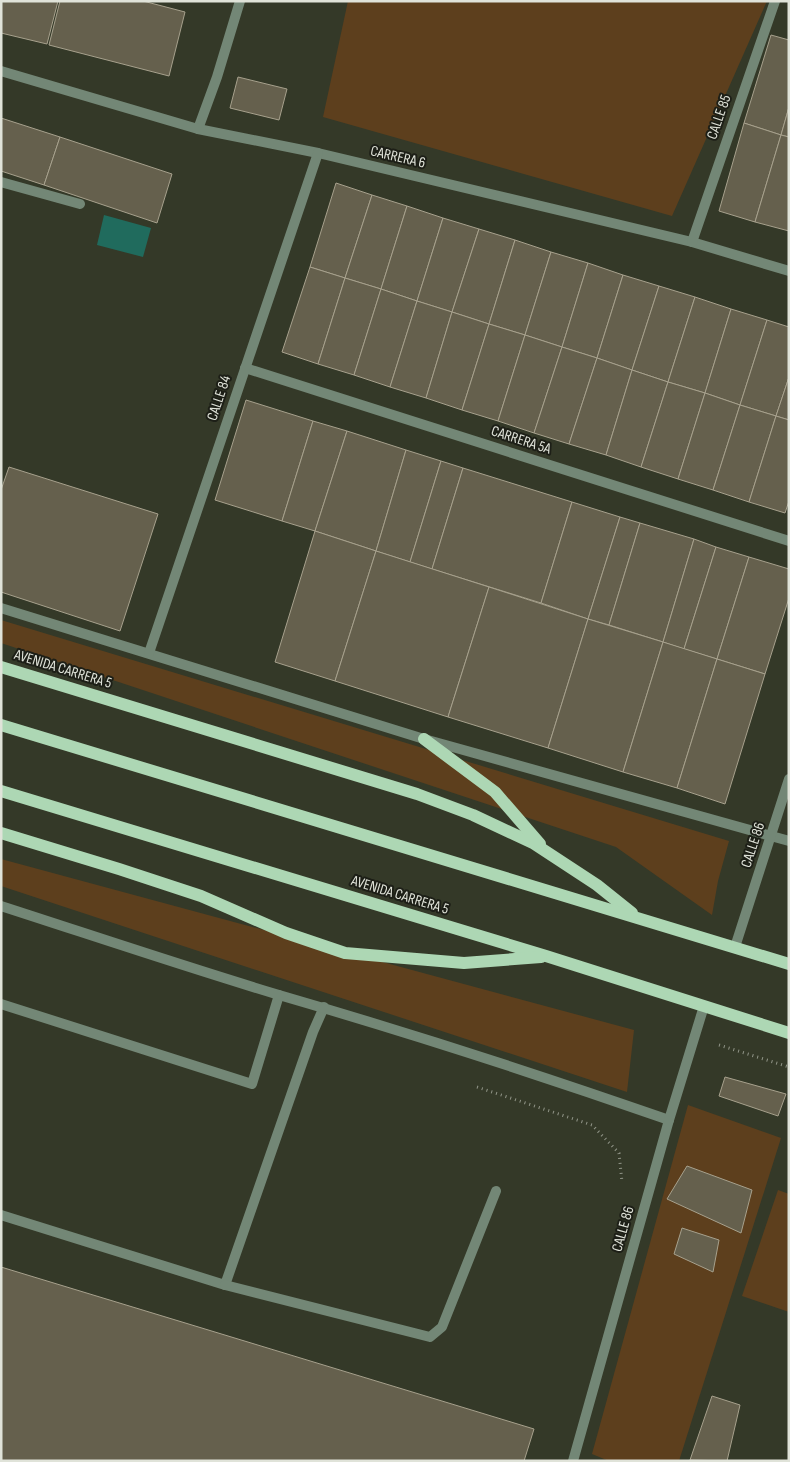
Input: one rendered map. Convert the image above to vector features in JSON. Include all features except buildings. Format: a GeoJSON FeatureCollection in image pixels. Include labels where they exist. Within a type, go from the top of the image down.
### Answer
{"type":"FeatureCollection","features":[{"type":"Feature","properties":{"kind":"main road","name":"AVENIDA CARRERA 5"},"geometry":{"type":"LineString","coordinates":[[1,667],[417,794],[473,815],[533,843],[597,886],[638,917]]}},
{"type":"Feature","properties":{"kind":"main road","name":"AVENIDA CARRERA 5"},"geometry":{"type":"LineString","coordinates":[[1,725],[789,964]]}},
{"type":"Feature","properties":{"kind":"main road"},"geometry":{"type":"LineString","coordinates":[[424,739],[495,792],[548,854]]}},
{"type":"Feature","properties":{"kind":"main road","name":"AVENIDA CARRERA 5"},"geometry":{"type":"LineString","coordinates":[[1,791],[546,956],[789,1033]]}},
{"type":"Feature","properties":{"kind":"main road"},"geometry":{"type":"LineString","coordinates":[[1,833],[201,896],[286,933],[345,954],[464,963],[546,956]]}},
{"type":"Feature","properties":{"kind":"street"},"geometry":{"type":"LineString","coordinates":[[198,129],[217,77],[240,1]]}},
{"type":"Feature","properties":{"kind":"street","name":"CALLE 85"},"geometry":{"type":"LineString","coordinates":[[692,242],[775,1]]}},
{"type":"Feature","properties":{"kind":"street","name":"CARRERA 6"},"geometry":{"type":"LineString","coordinates":[[1,71],[198,129],[318,154],[692,242],[789,271]]}},
{"type":"Feature","properties":{"kind":"street","name":"CALLE 84"},"geometry":{"type":"LineString","coordinates":[[150,653],[244,368],[318,154]]}},
{"type":"Feature","properties":{"kind":"street"},"geometry":{"type":"LineString","coordinates":[[1,182],[80,204]]}},
{"type":"Feature","properties":{"kind":"street","name":"CARRERA 5A"},"geometry":{"type":"LineString","coordinates":[[244,368],[789,541]]}},
{"type":"Feature","properties":{"kind":"street"},"geometry":{"type":"LineString","coordinates":[[1,608],[424,739],[789,841]]}},
{"type":"Feature","properties":{"kind":"street","name":"CALLE 86"},"geometry":{"type":"LineString","coordinates":[[734,947],[772,836],[789,779]]}},
{"type":"Feature","properties":{"kind":"street"},"geometry":{"type":"LineString","coordinates":[[1,906],[324,1007],[669,1120]]}},
{"type":"Feature","properties":{"kind":"street"},"geometry":{"type":"LineString","coordinates":[[1,1004],[252,1084],[279,994]]}},
{"type":"Feature","properties":{"kind":"street","name":"CALLE 86"},"geometry":{"type":"LineString","coordinates":[[573,1461],[669,1120],[704,1006]]}},
{"type":"Feature","properties":{"kind":"street"},"geometry":{"type":"LineString","coordinates":[[225,1286],[313,1032],[324,1007]]}},
{"type":"Feature","properties":{"kind":"street"},"geometry":{"type":"LineString","coordinates":[[1,1214],[225,1286],[430,1337],[442,1327],[496,1191]]}},
{"type":"Feature","properties":{"kind":"path"},"geometry":{"type":"LineString","coordinates":[[695,1037],[789,1067]]}},
{"type":"Feature","properties":{"kind":"path"},"geometry":{"type":"LineString","coordinates":[[470,1084],[592,1125],[619,1153],[622,1185]]}},
{"type":"Feature","properties":{"kind":"shaded area"},"geometry":{"type":"Polygon","coordinates":[[[348,1],[767,1],[672,216],[323,117],[348,1]]]}},
{"type":"Feature","properties":{"kind":"shaded area"},"geometry":{"type":"Polygon","coordinates":[[[1,620],[729,841],[718,881],[712,915],[616,847],[1,643],[1,620]]]}},
{"type":"Feature","properties":{"kind":"shaded area"},"geometry":{"type":"Polygon","coordinates":[[[1,859],[634,1030],[627,1092],[1,886],[1,859]]]}},
{"type":"Feature","properties":{"kind":"shaded area"},"geometry":{"type":"Polygon","coordinates":[[[688,1105],[781,1138],[679,1461],[609,1461],[592,1454],[688,1105]]]}},
{"type":"Feature","properties":{"kind":"shaded area"},"geometry":{"type":"Polygon","coordinates":[[[778,1190],[789,1194],[789,1312],[742,1296],[778,1190]]]}},
{"type":"Feature","properties":{"kind":"water"},"geometry":{"type":"Polygon","coordinates":[[[104,215],[151,228],[143,257],[97,245],[104,215]]]}}]}
